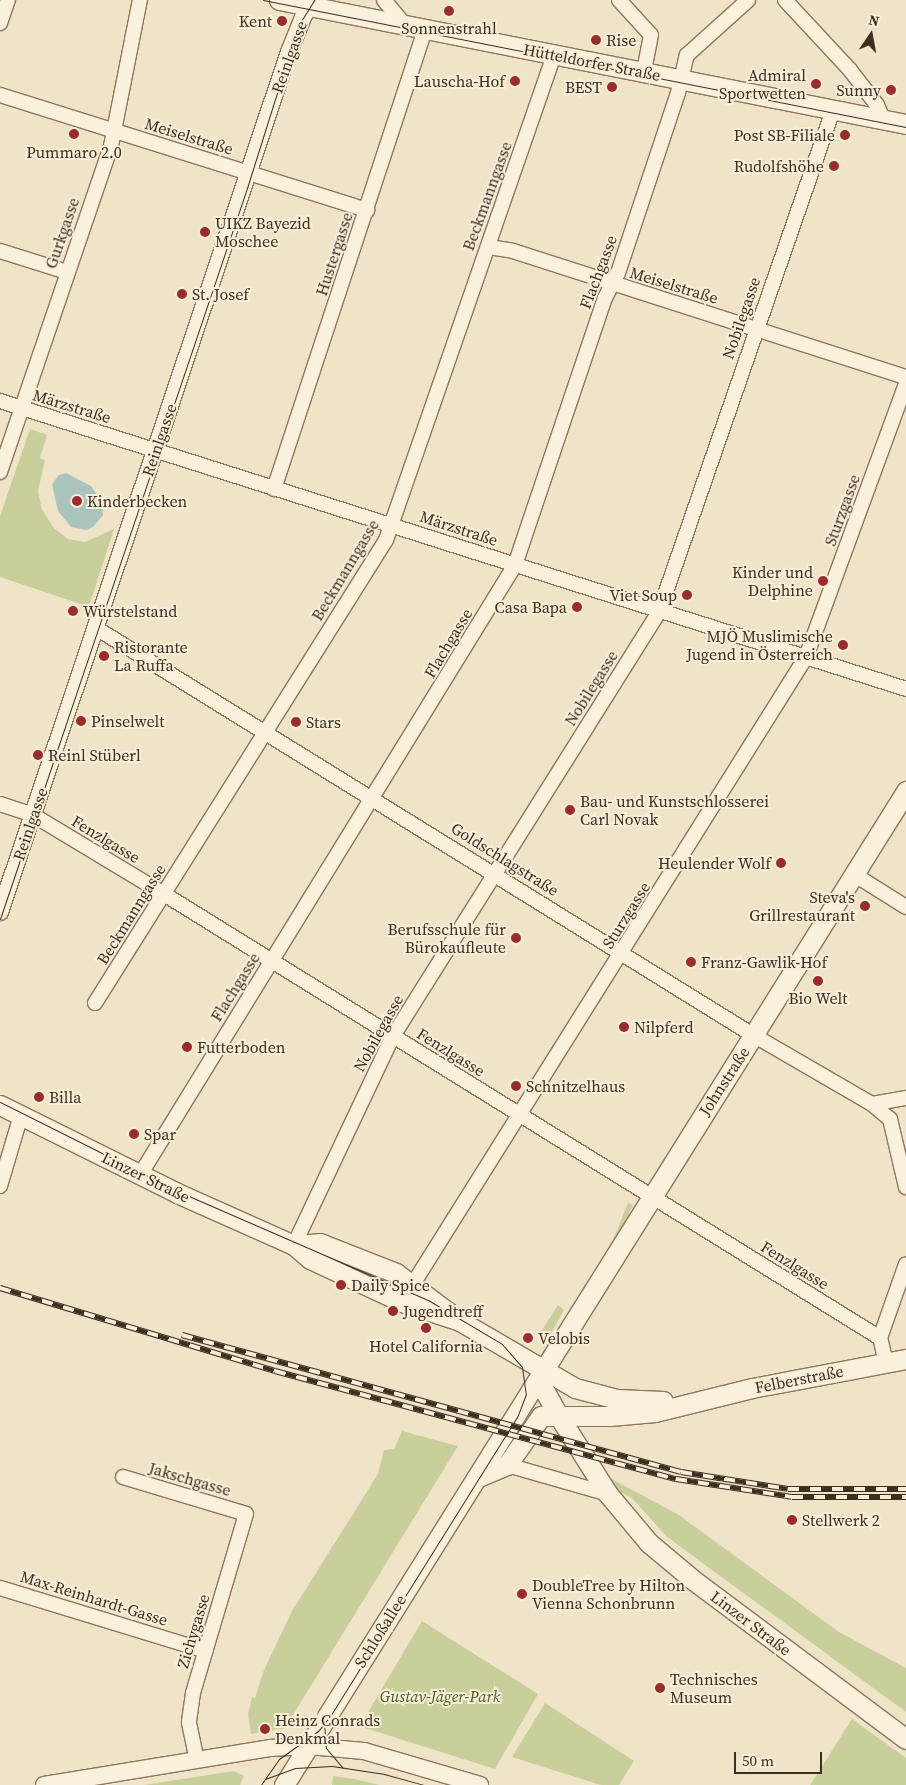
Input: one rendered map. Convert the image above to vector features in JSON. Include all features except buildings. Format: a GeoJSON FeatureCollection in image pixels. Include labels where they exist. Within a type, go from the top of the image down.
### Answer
{"type":"FeatureCollection","features":[{"type":"Feature","properties":{"kind":"main road","name":"Hütteldorfer Straße"},"geometry":{"type":"LineString","coordinates":[[279,0],[312,3],[425,30],[906,124]]}},
{"type":"Feature","properties":{"kind":"main road","name":"Johnstraße"},"geometry":{"type":"LineString","coordinates":[[543,1370],[650,1196],[754,1035],[906,791]]}},
{"type":"Feature","properties":{"kind":"main road","name":"Linzer Straße"},"geometry":{"type":"LineString","coordinates":[[0,1105],[140,1175],[294,1245],[310,1259],[402,1302],[460,1321]]}},
{"type":"Feature","properties":{"kind":"main road","name":"Linzer Straße"},"geometry":{"type":"LineString","coordinates":[[294,1245],[320,1243],[341,1250],[413,1284],[460,1321],[543,1370],[543,1388],[558,1415],[608,1494],[649,1543],[692,1579],[906,1739]]}},
{"type":"Feature","properties":{"kind":"main road","name":"Felberstraße"},"geometry":{"type":"LineString","coordinates":[[558,1415],[610,1416],[655,1412],[692,1401],[906,1359]]}},
{"type":"Feature","properties":{"kind":"main road","name":"Felberstraße"},"geometry":{"type":"LineString","coordinates":[[543,1370],[575,1388],[617,1399],[692,1401]]}},
{"type":"Feature","properties":{"kind":"main road","name":"Schloßallee"},"geometry":{"type":"LineString","coordinates":[[284,1785],[543,1370]]}},
{"type":"Feature","properties":{"kind":"main road"},"geometry":{"type":"LineString","coordinates":[[476,1478],[507,1465],[541,1416],[558,1415]]}},
{"type":"Feature","properties":{"kind":"street"},"geometry":{"type":"LineString","coordinates":[[0,23],[8,0]]}},
{"type":"Feature","properties":{"kind":"street","name":"Gurkgasse"},"geometry":{"type":"LineString","coordinates":[[0,472],[114,130],[140,0]]}},
{"type":"Feature","properties":{"kind":"street"},"geometry":{"type":"LineString","coordinates":[[384,0],[406,26]]}},
{"type":"Feature","properties":{"kind":"street"},"geometry":{"type":"LineString","coordinates":[[619,0],[650,35],[644,72]]}},
{"type":"Feature","properties":{"kind":"street","name":"Flachgasse"},"geometry":{"type":"LineString","coordinates":[[140,1175],[516,565],[682,79],[687,55],[748,0]]}},
{"type":"Feature","properties":{"kind":"street"},"geometry":{"type":"LineString","coordinates":[[785,0],[850,70],[877,105],[883,119]]}},
{"type":"Feature","properties":{"kind":"street","name":"Reinlgasse"},"geometry":{"type":"LineString","coordinates":[[0,912],[295,36],[312,3]]}},
{"type":"Feature","properties":{"kind":"street","name":"Hustergasse"},"geometry":{"type":"LineString","coordinates":[[274,489],[425,30]]}},
{"type":"Feature","properties":{"kind":"street","name":"Beckmanngasse"},"geometry":{"type":"LineString","coordinates":[[95,1004],[392,526],[554,55]]}},
{"type":"Feature","properties":{"kind":"street","name":"Meiselstraße"},"geometry":{"type":"LineString","coordinates":[[0,95],[367,210]]}},
{"type":"Feature","properties":{"kind":"street","name":"Nobilegasse"},"geometry":{"type":"LineString","coordinates":[[294,1245],[393,1036],[497,874],[659,612],[832,110]]}},
{"type":"Feature","properties":{"kind":"street","name":"Meiselstraße"},"geometry":{"type":"LineString","coordinates":[[489,246],[513,251],[906,377]]}},
{"type":"Feature","properties":{"kind":"street"},"geometry":{"type":"LineString","coordinates":[[0,250],[67,272]]}},
{"type":"Feature","properties":{"kind":"street","name":"Sturzgasse"},"geometry":{"type":"LineString","coordinates":[[413,1284],[623,953],[806,657],[906,384]]}},
{"type":"Feature","properties":{"kind":"street","name":"Märzstraße"},"geometry":{"type":"LineString","coordinates":[[0,402],[906,689]]}},
{"type":"Feature","properties":{"kind":"street","name":"Goldschlagstraße"},"geometry":{"type":"LineString","coordinates":[[96,628],[264,733],[497,874],[754,1035],[872,1104],[892,1124],[906,1187]]}},
{"type":"Feature","properties":{"kind":"street","name":"Fenzlgasse"},"geometry":{"type":"LineString","coordinates":[[0,804],[33,815],[164,894],[880,1338]]}},
{"type":"Feature","properties":{"kind":"street"},"geometry":{"type":"LineString","coordinates":[[855,875],[906,907]]}},
{"type":"Feature","properties":{"kind":"street"},"geometry":{"type":"LineString","coordinates":[[872,1104],[906,1098]]}},
{"type":"Feature","properties":{"kind":"street"},"geometry":{"type":"LineString","coordinates":[[0,1186],[21,1116]]}},
{"type":"Feature","properties":{"kind":"street"},"geometry":{"type":"LineString","coordinates":[[886,1363],[880,1338],[906,1264]]}},
{"type":"Feature","properties":{"kind":"street"},"geometry":{"type":"LineString","coordinates":[[507,1465],[608,1494]]}},
{"type":"Feature","properties":{"kind":"street","name":"Jakschgasse"},"geometry":{"type":"LineString","coordinates":[[123,1478],[246,1514]]}},
{"type":"Feature","properties":{"kind":"street","name":"Zichygasse"},"geometry":{"type":"LineString","coordinates":[[197,1760],[189,1723],[193,1694],[246,1514]]}},
{"type":"Feature","properties":{"kind":"street","name":"Max-Reinhardt-Gasse"},"geometry":{"type":"LineString","coordinates":[[0,1588],[206,1651]]}},
{"type":"Feature","properties":{"kind":"street"},"geometry":{"type":"LineString","coordinates":[[44,1785],[270,1748],[309,1746],[364,1751],[480,1785]]}},
{"type":"Feature","properties":{"kind":"green space"},"geometry":{"type":"Polygon","coordinates":[[[30,429],[47,435],[40,458],[45,460],[38,491],[42,510],[54,528],[68,539],[85,542],[114,529],[89,607],[0,577],[0,516],[30,429]]]}},
{"type":"Feature","properties":{"kind":"green space"},"geometry":{"type":"Polygon","coordinates":[[[628,1203],[633,1205],[596,1295],[592,1293],[628,1203]]]}},
{"type":"Feature","properties":{"kind":"green space"},"geometry":{"type":"Polygon","coordinates":[[[558,1305],[564,1310],[548,1339],[543,1341],[539,1335],[558,1305]]]}},
{"type":"Feature","properties":{"kind":"green space"},"geometry":{"type":"Polygon","coordinates":[[[402,1431],[458,1446],[285,1728],[251,1734],[248,1714],[252,1697],[255,1698],[264,1670],[292,1611],[378,1474],[384,1450],[394,1449],[402,1431]]]}},
{"type":"Feature","properties":{"kind":"green space"},"geometry":{"type":"Polygon","coordinates":[[[608,1477],[679,1515],[839,1632],[906,1668],[906,1712],[667,1537],[632,1498],[616,1490],[608,1477]]]}},
{"type":"Feature","properties":{"kind":"green space","name":"Gustav-Jäger-Park"},"geometry":{"type":"Polygon","coordinates":[[[422,1621],[538,1694],[495,1769],[365,1728],[361,1724],[422,1621]]]}},
{"type":"Feature","properties":{"kind":"green space"},"geometry":{"type":"Polygon","coordinates":[[[545,1703],[634,1761],[619,1785],[601,1785],[512,1757],[545,1703]]]}},
{"type":"Feature","properties":{"kind":"green space"},"geometry":{"type":"Polygon","coordinates":[[[852,1719],[906,1758],[906,1785],[810,1785],[852,1719]]]}},
{"type":"Feature","properties":{"kind":"green space"},"geometry":{"type":"Polygon","coordinates":[[[234,1771],[244,1776],[240,1785],[144,1785],[234,1771]]]}},
{"type":"Feature","properties":{"kind":"green space"},"geometry":{"type":"Polygon","coordinates":[[[333,1776],[354,1779],[380,1785],[332,1785],[333,1776]]]}},
{"type":"Feature","properties":{"kind":"water","name":"Kinderbecken"},"geometry":{"type":"Polygon","coordinates":[[[66,473],[91,486],[102,502],[103,515],[93,527],[86,530],[71,527],[58,511],[52,484],[59,475],[66,473]]]}},
{"type":"Feature","properties":{"kind":"tram line"},"geometry":{"type":"LineString","coordinates":[[263,0],[906,127]]}},
{"type":"Feature","properties":{"kind":"tram line"},"geometry":{"type":"LineString","coordinates":[[0,919],[247,188],[298,26],[314,0]]}},
{"type":"Feature","properties":{"kind":"tram line"},"geometry":{"type":"LineString","coordinates":[[0,1102],[184,1194],[428,1300],[502,1344],[522,1367],[526,1394],[517,1417],[331,1715],[318,1731],[279,1759],[261,1785]]}},
{"type":"Feature","properties":{"kind":"tram line"},"geometry":{"type":"LineString","coordinates":[[324,1722],[326,1748],[343,1768]]}},
{"type":"Feature","properties":{"kind":"tram line"},"geometry":{"type":"LineString","coordinates":[[265,1779],[295,1768],[332,1766],[384,1774],[424,1785]]}},
{"type":"Feature","properties":{"kind":"railway"},"geometry":{"type":"LineString","coordinates":[[0,1288],[275,1371],[676,1479],[792,1497],[906,1497]]}},
{"type":"Feature","properties":{"kind":"railway"},"geometry":{"type":"LineString","coordinates":[[182,1335],[681,1472],[788,1489],[906,1489]]}},
{"type":"Feature","properties":{"kind":"place","name":"Sonnenstrahl"},"geometry":{"type":"Point","coordinates":[449,11]}},
{"type":"Feature","properties":{"kind":"place","name":"Kent"},"geometry":{"type":"Point","coordinates":[282,21]}},
{"type":"Feature","properties":{"kind":"place","name":"Rise"},"geometry":{"type":"Point","coordinates":[596,40]}},
{"type":"Feature","properties":{"kind":"place","name":"Lauscha-Hof"},"geometry":{"type":"Point","coordinates":[515,81]}},
{"type":"Feature","properties":{"kind":"place","name":"Admiral Sportwetten"},"geometry":{"type":"Point","coordinates":[816,84]}},
{"type":"Feature","properties":{"kind":"place","name":"BEST"},"geometry":{"type":"Point","coordinates":[612,87]}},
{"type":"Feature","properties":{"kind":"place","name":"Sunny"},"geometry":{"type":"Point","coordinates":[891,90]}},
{"type":"Feature","properties":{"kind":"place","name":"Pummaro 2.0"},"geometry":{"type":"Point","coordinates":[74,134]}},
{"type":"Feature","properties":{"kind":"place","name":"Post SB-Filiale"},"geometry":{"type":"Point","coordinates":[845,135]}},
{"type":"Feature","properties":{"kind":"place","name":"Rudolfshöhe"},"geometry":{"type":"Point","coordinates":[834,166]}},
{"type":"Feature","properties":{"kind":"place","name":"UIKZ Bayezid Moschee"},"geometry":{"type":"Point","coordinates":[205,232]}},
{"type":"Feature","properties":{"kind":"place","name":"St. Josef"},"geometry":{"type":"Point","coordinates":[182,294]}},
{"type":"Feature","properties":{"kind":"place","name":"Kinderbecken"},"geometry":{"type":"Point","coordinates":[77,501]}},
{"type":"Feature","properties":{"kind":"place","name":"Kinder und Delphine"},"geometry":{"type":"Point","coordinates":[823,581]}},
{"type":"Feature","properties":{"kind":"place","name":"Viet Soup"},"geometry":{"type":"Point","coordinates":[687,595]}},
{"type":"Feature","properties":{"kind":"place","name":"Casa Bapa"},"geometry":{"type":"Point","coordinates":[577,607]}},
{"type":"Feature","properties":{"kind":"place","name":"Würstelstand"},"geometry":{"type":"Point","coordinates":[73,611]}},
{"type":"Feature","properties":{"kind":"place","name":"MJÖ Muslimische Jugend in Österreich"},"geometry":{"type":"Point","coordinates":[843,645]}},
{"type":"Feature","properties":{"kind":"place","name":"Ristorante La Ruffa"},"geometry":{"type":"Point","coordinates":[104,656]}},
{"type":"Feature","properties":{"kind":"place","name":"Pinselwelt"},"geometry":{"type":"Point","coordinates":[81,721]}},
{"type":"Feature","properties":{"kind":"place","name":"Stars"},"geometry":{"type":"Point","coordinates":[296,722]}},
{"type":"Feature","properties":{"kind":"place","name":"Reinl Stüberl"},"geometry":{"type":"Point","coordinates":[38,755]}},
{"type":"Feature","properties":{"kind":"place","name":"Bau- und Kunstschlosserei Carl Novak"},"geometry":{"type":"Point","coordinates":[570,810]}},
{"type":"Feature","properties":{"kind":"place","name":"Heulender Wolf"},"geometry":{"type":"Point","coordinates":[781,863]}},
{"type":"Feature","properties":{"kind":"place","name":"Steva's Grillrestaurant"},"geometry":{"type":"Point","coordinates":[865,906]}},
{"type":"Feature","properties":{"kind":"place","name":"Berufsschule für Bürokaufleute"},"geometry":{"type":"Point","coordinates":[516,938]}},
{"type":"Feature","properties":{"kind":"place","name":"Franz-Gawlik-Hof"},"geometry":{"type":"Point","coordinates":[691,962]}},
{"type":"Feature","properties":{"kind":"place","name":"Bio Welt"},"geometry":{"type":"Point","coordinates":[818,981]}},
{"type":"Feature","properties":{"kind":"place","name":"Nilpferd"},"geometry":{"type":"Point","coordinates":[624,1027]}},
{"type":"Feature","properties":{"kind":"place","name":"Futterboden"},"geometry":{"type":"Point","coordinates":[187,1047]}},
{"type":"Feature","properties":{"kind":"place","name":"Schnitzelhaus"},"geometry":{"type":"Point","coordinates":[516,1086]}},
{"type":"Feature","properties":{"kind":"place","name":"Billa"},"geometry":{"type":"Point","coordinates":[39,1097]}},
{"type":"Feature","properties":{"kind":"place","name":"Spar"},"geometry":{"type":"Point","coordinates":[134,1134]}},
{"type":"Feature","properties":{"kind":"place","name":"Daily Spice"},"geometry":{"type":"Point","coordinates":[341,1285]}},
{"type":"Feature","properties":{"kind":"place","name":"Jugendtreff"},"geometry":{"type":"Point","coordinates":[393,1311]}},
{"type":"Feature","properties":{"kind":"place","name":"Hotel California"},"geometry":{"type":"Point","coordinates":[426,1328]}},
{"type":"Feature","properties":{"kind":"place","name":"Velobis"},"geometry":{"type":"Point","coordinates":[528,1338]}},
{"type":"Feature","properties":{"kind":"place","name":"Stellwerk 2"},"geometry":{"type":"Point","coordinates":[792,1520]}},
{"type":"Feature","properties":{"kind":"place","name":"DoubleTree by Hilton Vienna Schonbrunn"},"geometry":{"type":"Point","coordinates":[522,1594]}},
{"type":"Feature","properties":{"kind":"place","name":"Technisches Museum"},"geometry":{"type":"Point","coordinates":[660,1688]}},
{"type":"Feature","properties":{"kind":"place","name":"Heinz Conrads Denkmal"},"geometry":{"type":"Point","coordinates":[265,1729]}}]}
